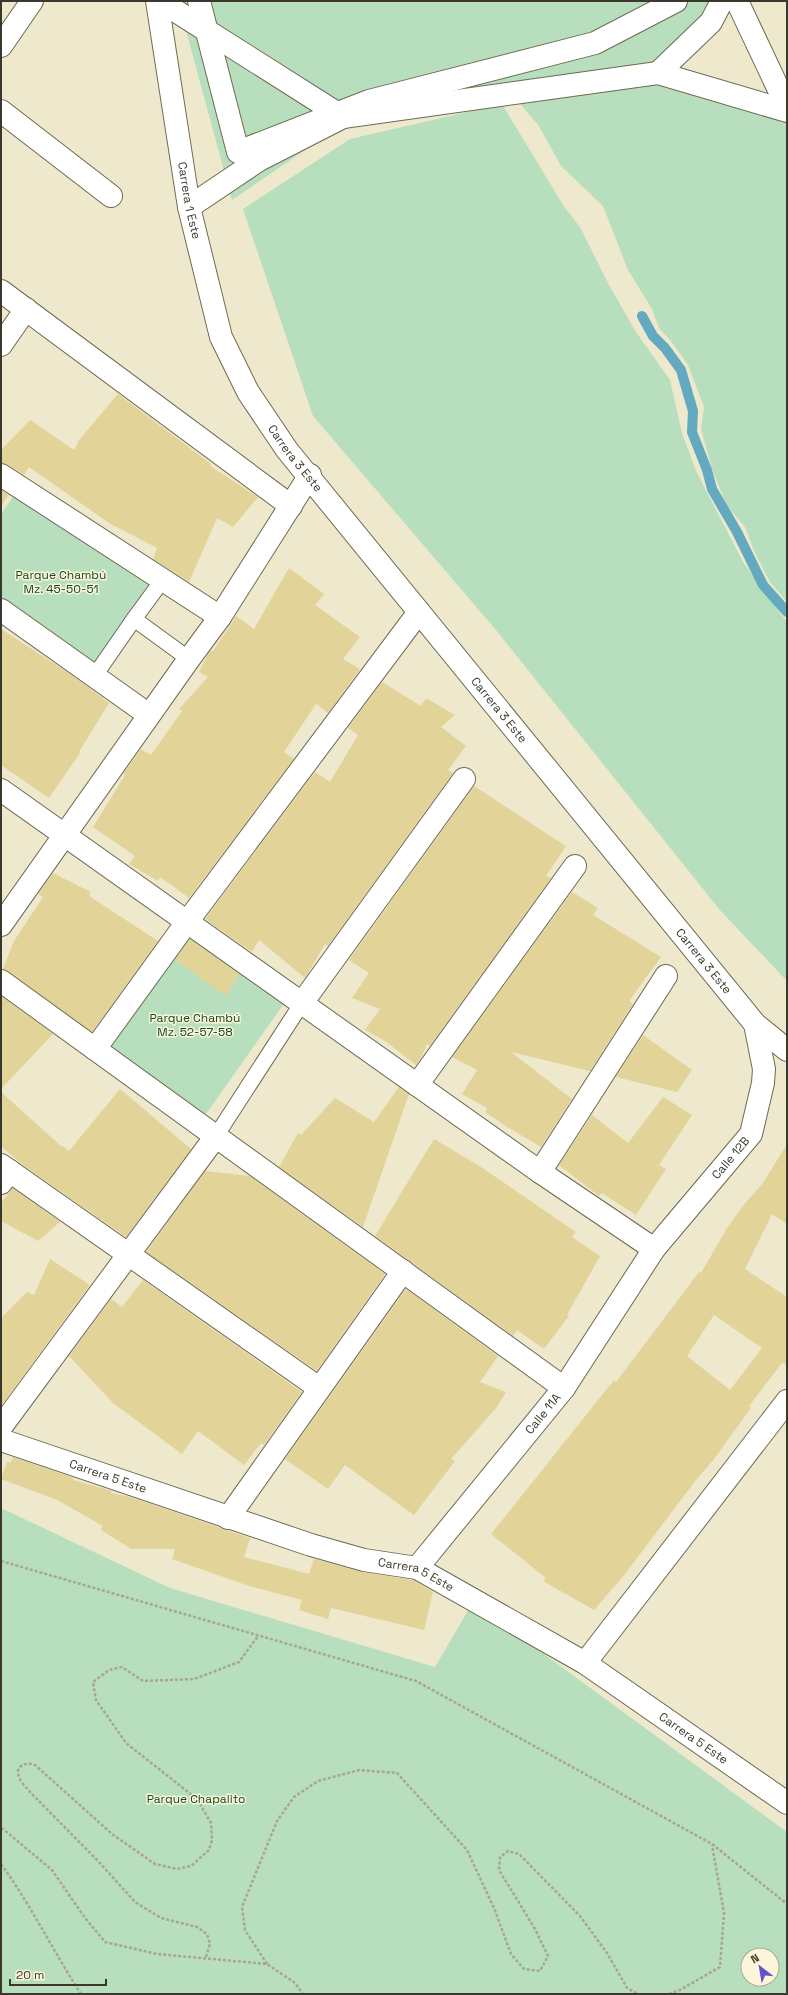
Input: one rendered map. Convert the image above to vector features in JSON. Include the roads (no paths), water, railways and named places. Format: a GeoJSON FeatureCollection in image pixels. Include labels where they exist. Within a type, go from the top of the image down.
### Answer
{"type":"FeatureCollection","features":[{"type":"Feature","properties":{"kind":"street"},"geometry":{"type":"LineString","coordinates":[[1,46],[32,1]]}},
{"type":"Feature","properties":{"kind":"street","name":"Carrera 1 Este"},"geometry":{"type":"LineString","coordinates":[[157,1],[189,207],[221,337],[248,392]]}},
{"type":"Feature","properties":{"kind":"street"},"geometry":{"type":"LineString","coordinates":[[160,1],[343,117]]}},
{"type":"Feature","properties":{"kind":"street"},"geometry":{"type":"LineString","coordinates":[[199,1],[238,152],[368,101],[595,43],[676,1]]}},
{"type":"Feature","properties":{"kind":"street"},"geometry":{"type":"LineString","coordinates":[[658,73],[711,22],[722,1]]}},
{"type":"Feature","properties":{"kind":"street"},"geometry":{"type":"LineString","coordinates":[[737,1],[787,107]]}},
{"type":"Feature","properties":{"kind":"street"},"geometry":{"type":"LineString","coordinates":[[189,207],[259,160],[343,117],[658,73],[787,111]]}},
{"type":"Feature","properties":{"kind":"street"},"geometry":{"type":"LineString","coordinates":[[1,111],[111,196]]}},
{"type":"Feature","properties":{"kind":"street"},"geometry":{"type":"LineString","coordinates":[[1,291],[291,506]]}},
{"type":"Feature","properties":{"kind":"street"},"geometry":{"type":"LineString","coordinates":[[1,345],[26,309]]}},
{"type":"Feature","properties":{"kind":"street","name":"Carrera 3 Este"},"geometry":{"type":"LineString","coordinates":[[248,392],[288,450],[755,1024],[787,1050]]}},
{"type":"Feature","properties":{"kind":"street"},"geometry":{"type":"LineString","coordinates":[[1,475],[220,617]]}},
{"type":"Feature","properties":{"kind":"street"},"geometry":{"type":"LineString","coordinates":[[1,925],[220,617],[310,476]]}},
{"type":"Feature","properties":{"kind":"street"},"geometry":{"type":"LineString","coordinates":[[1,610],[149,715]]}},
{"type":"Feature","properties":{"kind":"street"},"geometry":{"type":"LineString","coordinates":[[95,1049],[187,922],[419,612]]}},
{"type":"Feature","properties":{"kind":"street"},"geometry":{"type":"LineString","coordinates":[[302,1003],[464,778]]}},
{"type":"Feature","properties":{"kind":"street"},"geometry":{"type":"LineString","coordinates":[[1,790],[540,1172],[654,1249]]}},
{"type":"Feature","properties":{"kind":"street"},"geometry":{"type":"LineString","coordinates":[[417,1085],[575,866]]}},
{"type":"Feature","properties":{"kind":"street"},"geometry":{"type":"LineString","coordinates":[[540,1172],[666,976]]}},
{"type":"Feature","properties":{"kind":"street"},"geometry":{"type":"LineString","coordinates":[[1,981],[564,1388]]}},
{"type":"Feature","properties":{"kind":"street","name":"Calle 12B"},"geometry":{"type":"LineString","coordinates":[[654,1249],[751,1134],[763,1084],[764,1069],[755,1024]]}},
{"type":"Feature","properties":{"kind":"street"},"geometry":{"type":"LineString","coordinates":[[1,1427],[216,1136]]}},
{"type":"Feature","properties":{"kind":"street"},"geometry":{"type":"LineString","coordinates":[[4,1173],[128,1254],[319,1388]]}},
{"type":"Feature","properties":{"kind":"street","name":"Calle 11A"},"geometry":{"type":"LineString","coordinates":[[417,1568],[564,1388],[654,1249]]}},
{"type":"Feature","properties":{"kind":"street"},"geometry":{"type":"LineString","coordinates":[[228,1518],[403,1271]]}},
{"type":"Feature","properties":{"kind":"street"},"geometry":{"type":"LineString","coordinates":[[585,1662],[787,1401]]}},
{"type":"Feature","properties":{"kind":"street","name":"Carrera 5 Este"},"geometry":{"type":"LineString","coordinates":[[1,1440],[228,1518],[364,1560],[417,1568],[585,1662],[787,1803]]}},
{"type":"Feature","properties":{"kind":"lane"},"geometry":{"type":"LineString","coordinates":[[98,671],[156,589]]}},
{"type":"Feature","properties":{"kind":"lane"},"geometry":{"type":"LineString","coordinates":[[134,619],[189,659]]}},
{"type":"Feature","properties":{"kind":"lane"},"geometry":{"type":"LineString","coordinates":[[216,1136],[302,1003]]}},
{"type":"Feature","properties":{"kind":"waterway"},"geometry":{"type":"LineString","coordinates":[[642,316],[653,336],[665,348],[681,370],[693,411],[692,432],[707,470],[712,489],[737,532],[763,585],[787,612]]}},
{"type":"Feature","properties":{"kind":"park label","name":"Parque Chambú Mz. 45-50-51"},"geometry":{"type":"Point","coordinates":[61,582]}},
{"type":"Feature","properties":{"kind":"park label","name":"Parque Chambú Mz. 52-57-58"},"geometry":{"type":"Point","coordinates":[195,1025]}},
{"type":"Feature","properties":{"kind":"park label","name":"Parque Chapalito"},"geometry":{"type":"Point","coordinates":[196,1799]}}]}
